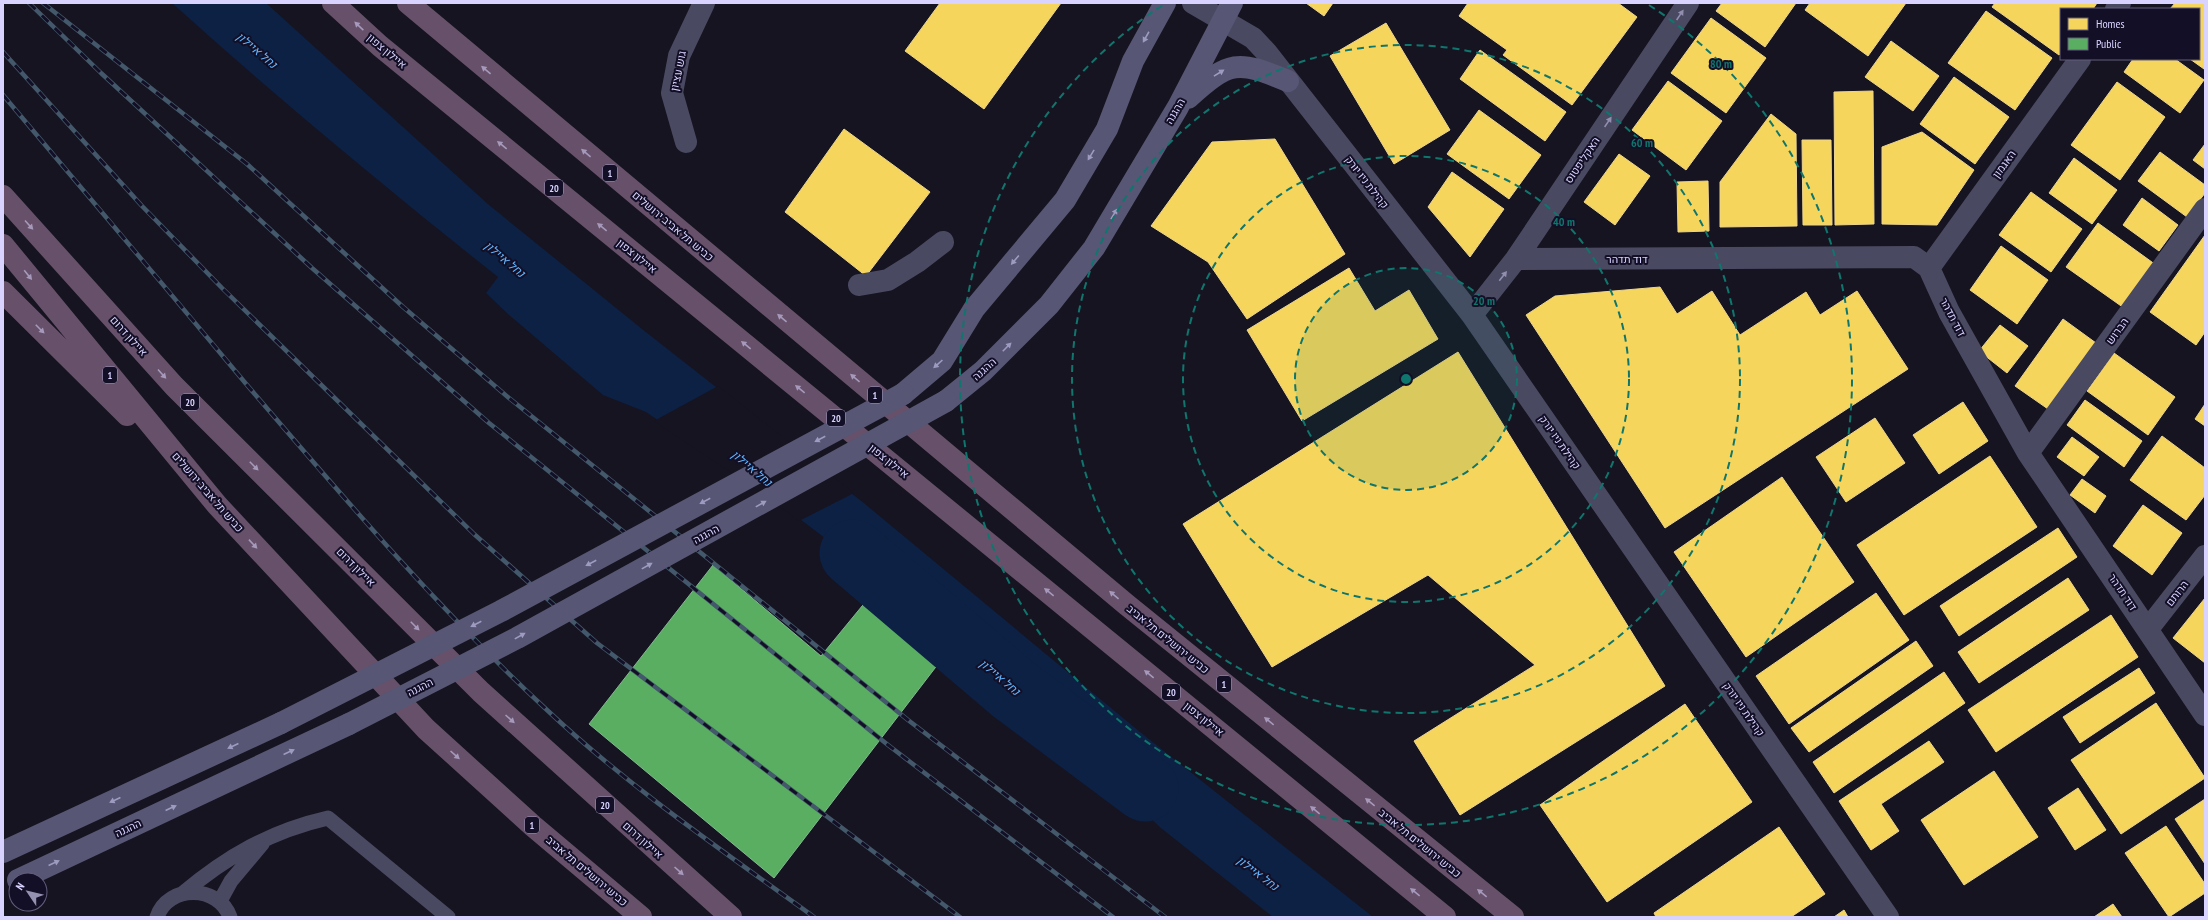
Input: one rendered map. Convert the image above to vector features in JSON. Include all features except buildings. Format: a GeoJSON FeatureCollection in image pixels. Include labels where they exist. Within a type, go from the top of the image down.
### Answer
{"type":"FeatureCollection","features":[{"type":"Feature","properties":{"kind":"highway","name":"איילון צפון"},"geometry":{"type":"LineString","coordinates":[[333,3],[393,56],[1445,917]]}},
{"type":"Feature","properties":{"kind":"highway","name":"כביש תל אביב ירושלים"},"geometry":{"type":"LineString","coordinates":[[408,3],[938,448]]}},
{"type":"Feature","properties":{"kind":"highway","name":"איילון דרום"},"geometry":{"type":"LineString","coordinates":[[3,196],[174,386],[481,692],[731,917]]}},
{"type":"Feature","properties":{"kind":"highway","name":"כביש תל אביב ירושלים"},"geometry":{"type":"LineString","coordinates":[[3,245],[217,505],[426,729]]}},
{"type":"Feature","properties":{"kind":"highway"},"geometry":{"type":"LineString","coordinates":[[3,292],[217,505]]}},
{"type":"Feature","properties":{"kind":"highway","name":"כביש ירושלים תל אביב"},"geometry":{"type":"LineString","coordinates":[[938,448],[1133,610],[1513,917]]}},
{"type":"Feature","properties":{"kind":"highway","name":"כביש ירושלים תל אביב"},"geometry":{"type":"LineString","coordinates":[[426,729],[533,826],[641,917]]}},
{"type":"Feature","properties":{"kind":"street","name":"גוש עציון"},"geometry":{"type":"LineString","coordinates":[[686,142],[672,93],[678,56],[704,3]]}},
{"type":"Feature","properties":{"kind":"street"},"geometry":{"type":"LineString","coordinates":[[3,852],[282,724],[501,611],[903,394],[942,360],[974,309],[1064,200],[1107,129],[1133,61],[1165,3]]}},
{"type":"Feature","properties":{"kind":"street","name":"קהילת ניו יורק"},"geometry":{"type":"LineString","coordinates":[[1193,3],[1228,11],[1253,38],[1472,315],[1888,917]]}},
{"type":"Feature","properties":{"kind":"street","name":"האקליפטוס"},"geometry":{"type":"LineString","coordinates":[[1472,315],[1516,259],[1688,3]]}},
{"type":"Feature","properties":{"kind":"street","name":"ההגנה"},"geometry":{"type":"LineString","coordinates":[[36,872],[349,724],[500,646],[946,401],[983,371],[1049,305],[1094,248],[1178,107],[1228,11]]}},
{"type":"Feature","properties":{"kind":"street","name":"האגמון"},"geometry":{"type":"LineString","coordinates":[[1929,268],[2079,60]]}},
{"type":"Feature","properties":{"kind":"street"},"geometry":{"type":"LineString","coordinates":[[1178,107],[1205,82],[1224,70],[1241,66],[1257,69],[1288,81]]}},
{"type":"Feature","properties":{"kind":"street","name":"הברוש"},"geometry":{"type":"LineString","coordinates":[[2028,453],[2205,209]]}},
{"type":"Feature","properties":{"kind":"street"},"geometry":{"type":"LineString","coordinates":[[859,286],[888,280],[917,262],[943,242]]}},
{"type":"Feature","properties":{"kind":"street","name":"דוד תדהר"},"geometry":{"type":"LineString","coordinates":[[1516,259],[1914,257],[1929,268],[1949,312],[2028,453],[2205,715]]}},
{"type":"Feature","properties":{"kind":"street","name":"הרותם"},"geometry":{"type":"LineString","coordinates":[[2148,629],[2205,556]]}},
{"type":"Feature","properties":{"kind":"lane"},"geometry":{"type":"LineString","coordinates":[[157,917],[159,912],[169,900],[182,894],[210,870],[268,836],[299,825],[328,818],[448,917]]}},
{"type":"Feature","properties":{"kind":"lane"},"geometry":{"type":"LineString","coordinates":[[220,901],[231,881],[268,836]]}},
{"type":"Feature","properties":{"kind":"lane"},"geometry":{"type":"LineString","coordinates":[[182,894],[202,893],[220,901],[230,917]]}},
{"type":"Feature","properties":{"kind":"water"},"geometry":{"type":"Polygon","coordinates":[[[172,3],[266,3],[489,205],[642,329],[865,504],[1140,732],[1373,917],[1273,917],[1161,828],[1065,740],[1074,727],[763,491],[646,412],[603,395],[508,314],[486,293],[498,277],[333,143],[172,3]]]}},
{"type":"Feature","properties":{"kind":"pier"},"geometry":{"type":"Polygon","coordinates":[[[718,386],[854,493],[799,521],[762,493],[654,421],[718,386]]]}},
{"type":"Feature","properties":{"kind":"waterway","name":"נחל איילון"},"geometry":{"type":"LineString","coordinates":[[853,553],[1014,690],[1145,788]]}},
{"type":"Feature","properties":{"kind":"railway"},"geometry":{"type":"LineString","coordinates":[[29,3],[101,73],[312,268],[489,423],[888,745],[1113,917]]}},
{"type":"Feature","properties":{"kind":"railway"},"geometry":{"type":"LineString","coordinates":[[43,3],[247,164],[402,306],[509,398],[908,720],[1165,917]]}},
{"type":"Feature","properties":{"kind":"railway"},"geometry":{"type":"LineString","coordinates":[[3,52],[142,206],[222,288],[474,534],[597,643],[960,917]]}},
{"type":"Feature","properties":{"kind":"railway"},"geometry":{"type":"LineString","coordinates":[[3,95],[319,469],[392,552],[468,633],[547,710],[611,766],[677,818],[814,917]]}}]}
